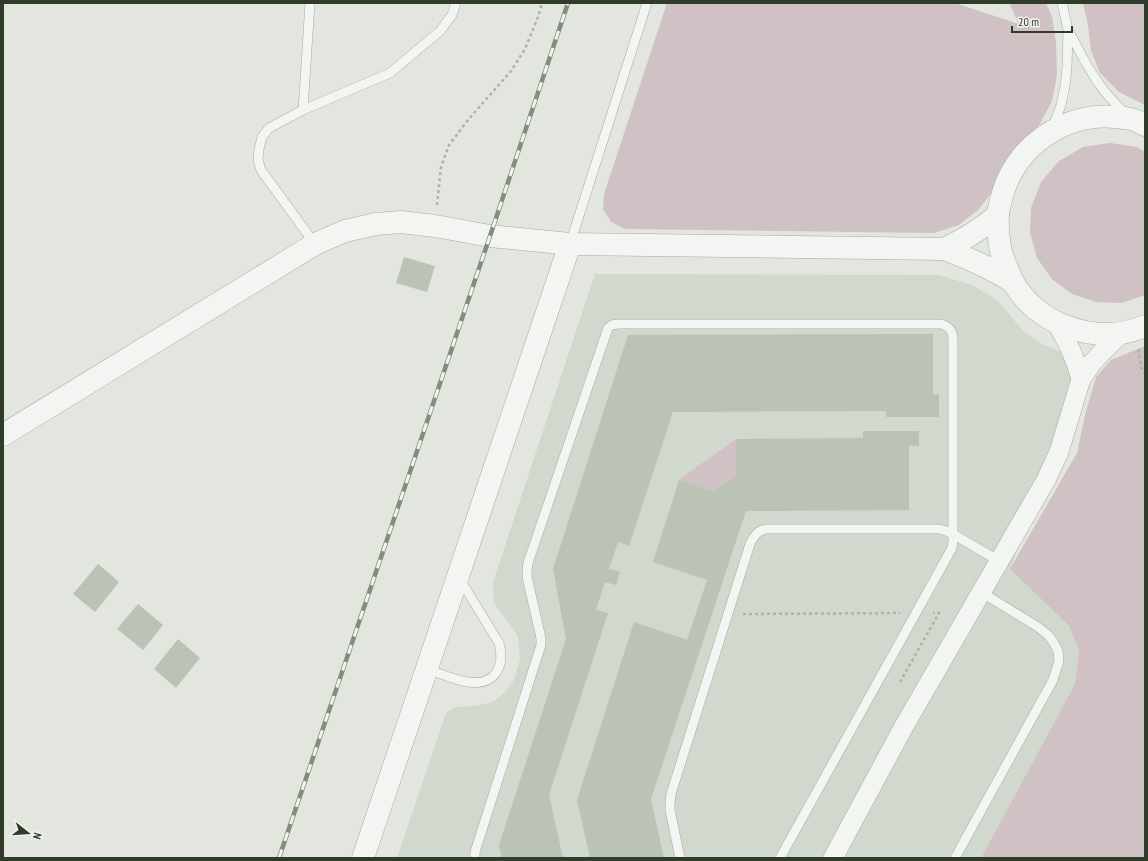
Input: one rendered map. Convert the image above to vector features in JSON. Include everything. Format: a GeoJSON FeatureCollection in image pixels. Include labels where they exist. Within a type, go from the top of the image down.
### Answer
{"type":"FeatureCollection","features":[{"type":"Feature","properties":{"kind":"street"},"geometry":{"type":"LineString","coordinates":[[1138,122],[1104,116],[1076,120],[1051,131],[1031,147],[1014,167],[1004,190],[998,215],[1000,250],[1013,282],[1025,298],[1039,312],[1056,322],[1078,330],[1100,334],[1122,333],[1145,326]]}},
{"type":"Feature","properties":{"kind":"street"},"geometry":{"type":"LineString","coordinates":[[944,249],[985,226],[998,215]]}},
{"type":"Feature","properties":{"kind":"street"},"geometry":{"type":"LineString","coordinates":[[3,435],[315,244],[345,231],[376,224],[401,222],[435,226],[490,236],[570,244],[944,249],[967,257],[994,270],[1013,282]]}},
{"type":"Feature","properties":{"kind":"street"},"geometry":{"type":"LineString","coordinates":[[363,858],[570,244]]}},
{"type":"Feature","properties":{"kind":"street"},"geometry":{"type":"LineString","coordinates":[[1056,322],[1076,359],[1081,380]]}},
{"type":"Feature","properties":{"kind":"street"},"geometry":{"type":"LineString","coordinates":[[833,858],[903,728],[1052,467],[1081,380],[1092,363],[1122,333]]}},
{"type":"Feature","properties":{"kind":"lane"},"geometry":{"type":"LineString","coordinates":[[302,110],[310,3]]}},
{"type":"Feature","properties":{"kind":"lane"},"geometry":{"type":"LineString","coordinates":[[315,244],[261,170],[258,160],[258,149],[262,137],[269,128],[302,110],[390,73],[440,31],[452,15],[456,3]]}},
{"type":"Feature","properties":{"kind":"lane"},"geometry":{"type":"LineString","coordinates":[[570,244],[647,3]]}},
{"type":"Feature","properties":{"kind":"lane"},"geometry":{"type":"LineString","coordinates":[[1051,131],[1065,86],[1067,68],[1068,30],[1062,3]]}},
{"type":"Feature","properties":{"kind":"lane"},"geometry":{"type":"LineString","coordinates":[[1068,30],[1101,88],[1113,101],[1138,122]]}},
{"type":"Feature","properties":{"kind":"lane"},"geometry":{"type":"LineString","coordinates":[[475,858],[541,646],[541,638],[527,578],[528,564],[608,328],[612,325],[618,324],[941,324],[950,329],[953,338],[952,548],[780,858]]}},
{"type":"Feature","properties":{"kind":"lane"},"geometry":{"type":"LineString","coordinates":[[680,858],[670,810],[671,794],[750,544],[756,534],[766,529],[939,529],[953,534],[999,561]]}},
{"type":"Feature","properties":{"kind":"lane"},"geometry":{"type":"LineString","coordinates":[[427,669],[466,682],[476,683],[487,681],[492,678],[497,672],[501,663],[502,652],[500,643],[458,577]]}},
{"type":"Feature","properties":{"kind":"lane"},"geometry":{"type":"LineString","coordinates":[[955,858],[1053,680],[1059,661],[1058,651],[1048,636],[981,592]]}},
{"type":"Feature","properties":{"kind":"path"},"geometry":{"type":"LineString","coordinates":[[435,226],[441,167],[449,144],[468,120],[512,71],[525,49],[542,3]]}},
{"type":"Feature","properties":{"kind":"path"},"geometry":{"type":"LineString","coordinates":[[728,614],[939,613],[900,682]]}},
{"type":"Feature","properties":{"kind":"shaded area"},"geometry":{"type":"Polygon","coordinates":[[[667,3],[955,3],[1019,24],[1009,3],[1046,3],[1052,17],[1056,42],[1057,75],[1052,101],[1040,124],[1017,148],[992,192],[978,210],[959,225],[934,233],[625,229],[611,222],[603,209],[604,194],[667,3]]]}},
{"type":"Feature","properties":{"kind":"shaded area"},"geometry":{"type":"Polygon","coordinates":[[[1083,3],[1145,3],[1145,105],[1119,92],[1100,73],[1091,51],[1088,25],[1083,3]]]}},
{"type":"Feature","properties":{"kind":"shaded area"},"geometry":{"type":"Polygon","coordinates":[[[1110,143],[1137,147],[1145,152],[1145,295],[1122,303],[1096,302],[1072,294],[1052,279],[1037,258],[1030,233],[1031,208],[1041,182],[1059,161],[1083,147],[1110,143]]]}},
{"type":"Feature","properties":{"kind":"shaded area"},"geometry":{"type":"Polygon","coordinates":[[[595,274],[939,275],[972,285],[997,300],[1024,332],[1042,344],[1065,354],[1091,361],[1010,569],[1069,626],[1079,650],[1075,684],[981,858],[397,858],[446,713],[455,707],[475,706],[493,702],[505,692],[514,680],[520,659],[518,636],[494,603],[493,582],[595,274]]]}},
{"type":"Feature","properties":{"kind":"shaded area"},"geometry":{"type":"Polygon","coordinates":[[[1145,346],[1145,858],[981,858],[1075,684],[1079,650],[1069,626],[1010,569],[1077,453],[1085,415],[1096,377],[1111,360],[1145,346]]]}},
{"type":"Feature","properties":{"kind":"shaded area"},"geometry":{"type":"Polygon","coordinates":[[[736,439],[736,476],[713,491],[679,480],[736,439]]]}},
{"type":"Feature","properties":{"kind":"building"},"geometry":{"type":"Polygon","coordinates":[[[404,257],[435,266],[427,292],[396,283],[404,257]]]}},
{"type":"Feature","properties":{"kind":"building"},"geometry":{"type":"Polygon","coordinates":[[[933,334],[933,394],[939,394],[939,417],[886,417],[886,411],[673,412],[629,546],[618,542],[609,569],[620,572],[616,585],[605,582],[596,610],[608,613],[549,795],[563,858],[502,858],[499,845],[566,639],[553,569],[628,335],[933,334]]]}},
{"type":"Feature","properties":{"kind":"building"},"geometry":{"type":"Polygon","coordinates":[[[863,431],[919,431],[919,446],[909,446],[909,510],[746,511],[651,799],[664,858],[590,858],[577,800],[634,622],[687,640],[707,580],[653,562],[679,480],[713,491],[736,476],[736,439],[863,438],[863,431]]]}},
{"type":"Feature","properties":{"kind":"building"},"geometry":{"type":"Polygon","coordinates":[[[98,564],[119,582],[95,612],[73,594],[98,564]]]}},
{"type":"Feature","properties":{"kind":"building"},"geometry":{"type":"Polygon","coordinates":[[[138,604],[163,625],[143,650],[117,629],[138,604]]]}},
{"type":"Feature","properties":{"kind":"building"},"geometry":{"type":"Polygon","coordinates":[[[178,639],[200,658],[176,688],[154,669],[178,639]]]}},
{"type":"Feature","properties":{"kind":"railway"},"geometry":{"type":"LineString","coordinates":[[279,858],[568,3]]}}]}
